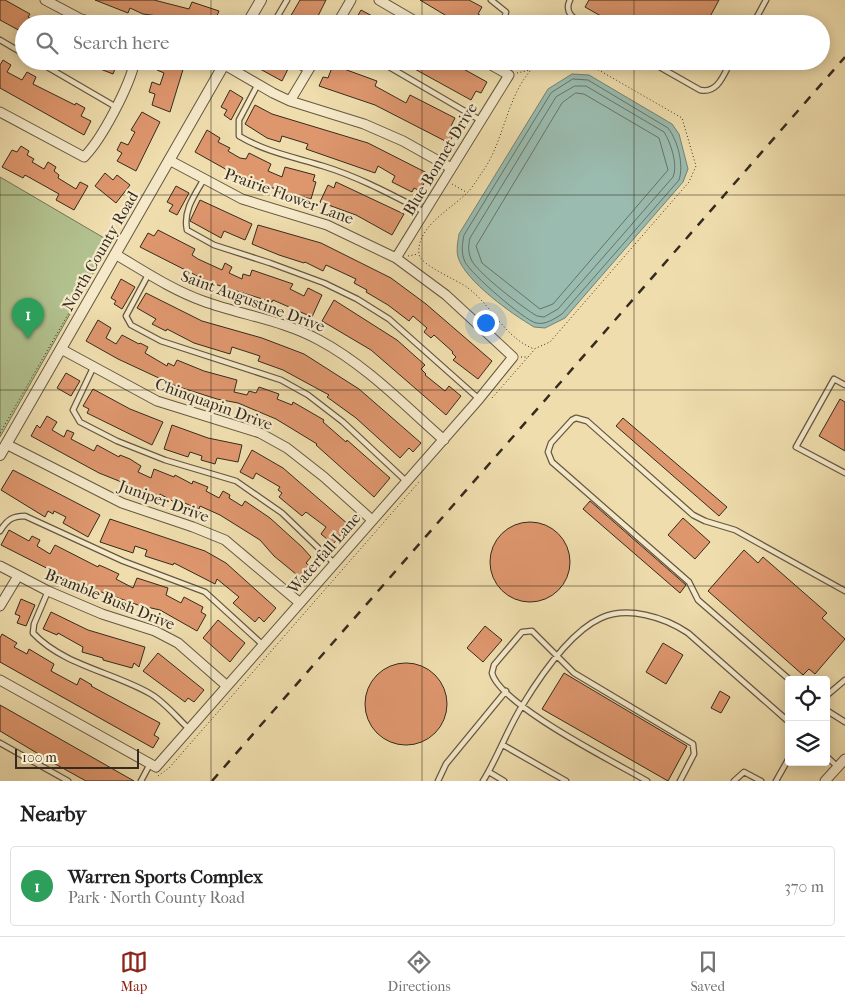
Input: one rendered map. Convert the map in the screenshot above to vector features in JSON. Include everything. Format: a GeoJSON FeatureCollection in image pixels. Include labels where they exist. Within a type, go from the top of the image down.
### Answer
{"type":"FeatureCollection","features":[{"type":"Feature","properties":{"kind":"street"},"geometry":{"type":"LineString","coordinates":[[46,0],[74,15]]}},
{"type":"Feature","properties":{"kind":"street"},"geometry":{"type":"LineString","coordinates":[[252,15],[261,0]]}},
{"type":"Feature","properties":{"kind":"street"},"geometry":{"type":"LineString","coordinates":[[342,15],[351,0]]}},
{"type":"Feature","properties":{"kind":"street"},"geometry":{"type":"LineString","coordinates":[[379,0],[405,15]]}},
{"type":"Feature","properties":{"kind":"street"},"geometry":{"type":"LineString","coordinates":[[0,112],[84,157],[92,149],[116,107],[128,84],[132,70]]}},
{"type":"Feature","properties":{"kind":"street","name":"North County Road"},"geometry":{"type":"LineString","coordinates":[[0,455],[170,160],[219,70]]}},
{"type":"Feature","properties":{"kind":"street"},"geometry":{"type":"LineString","coordinates":[[236,70],[290,101],[364,124],[403,141],[452,168]]}},
{"type":"Feature","properties":{"kind":"street"},"geometry":{"type":"LineString","coordinates":[[501,70],[510,75]]}},
{"type":"Feature","properties":{"kind":"street"},"geometry":{"type":"LineString","coordinates":[[290,101],[308,71]]}},
{"type":"Feature","properties":{"kind":"street","name":"Blue Bonnet Drive"},"geometry":{"type":"LineString","coordinates":[[396,258],[480,120],[510,75]]}},
{"type":"Feature","properties":{"kind":"street","name":"Prairie Flower Lane"},"geometry":{"type":"LineString","coordinates":[[170,160],[242,199],[328,224],[396,258],[446,295],[513,357]]}},
{"type":"Feature","properties":{"kind":"street","name":"Saint Augustine Drive"},"geometry":{"type":"LineString","coordinates":[[115,254],[149,274],[201,300],[271,321],[317,338],[346,355],[444,440]]}},
{"type":"Feature","properties":{"kind":"street","name":"Chinquapin Drive"},"geometry":{"type":"LineString","coordinates":[[61,349],[157,401],[266,437],[287,448],[324,477],[372,520]]}},
{"type":"Feature","properties":{"kind":"street","name":"Waterfall Lane"},"geometry":{"type":"LineString","coordinates":[[153,765],[190,730],[372,520],[444,440],[484,400],[513,357]]}},
{"type":"Feature","properties":{"kind":"street","name":"Juniper Drive"},"geometry":{"type":"LineString","coordinates":[[6,444],[122,503],[225,540],[300,603]]}},
{"type":"Feature","properties":{"kind":"street","name":"Bramble Bush Drive"},"geometry":{"type":"LineString","coordinates":[[0,566],[48,591],[102,614],[156,630],[178,643],[227,686]]}},
{"type":"Feature","properties":{"kind":"street"},"geometry":{"type":"LineString","coordinates":[[0,606],[18,576]]}},
{"type":"Feature","properties":{"kind":"street"},"geometry":{"type":"LineString","coordinates":[[0,680],[153,765]]}},
{"type":"Feature","properties":{"kind":"street"},"geometry":{"type":"LineString","coordinates":[[825,781],[845,759]]}},
{"type":"Feature","properties":{"kind":"lane"},"geometry":{"type":"LineString","coordinates":[[278,15],[287,0]]}},
{"type":"Feature","properties":{"kind":"lane"},"geometry":{"type":"LineString","coordinates":[[491,0],[506,12],[505,15]]}},
{"type":"Feature","properties":{"kind":"lane"},"geometry":{"type":"LineString","coordinates":[[570,0],[567,5],[568,11],[572,15]]}},
{"type":"Feature","properties":{"kind":"lane"},"geometry":{"type":"LineString","coordinates":[[758,15],[766,0]]}},
{"type":"Feature","properties":{"kind":"lane"},"geometry":{"type":"LineString","coordinates":[[0,40],[15,49]]}},
{"type":"Feature","properties":{"kind":"lane"},"geometry":{"type":"LineString","coordinates":[[52,70],[116,107]]}},
{"type":"Feature","properties":{"kind":"lane"},"geometry":{"type":"LineString","coordinates":[[394,70],[480,120]]}},
{"type":"Feature","properties":{"kind":"lane"},"geometry":{"type":"LineString","coordinates":[[666,70],[704,91],[717,87],[726,70]]}},
{"type":"Feature","properties":{"kind":"lane"},"geometry":{"type":"LineString","coordinates":[[258,84],[239,120],[239,136],[257,147],[323,166],[355,178],[425,212]]}},
{"type":"Feature","properties":{"kind":"lane"},"geometry":{"type":"LineString","coordinates":[[204,179],[187,210],[185,221],[187,230],[214,246],[315,279],[357,299],[388,319],[484,400]]}},
{"type":"Feature","properties":{"kind":"lane"},"geometry":{"type":"LineString","coordinates":[[149,274],[126,316],[131,325],[161,341],[281,380],[308,395],[343,422],[407,482]]}},
{"type":"Feature","properties":{"kind":"lane"},"geometry":{"type":"LineString","coordinates":[[93,368],[73,410],[80,422],[117,441],[236,481],[282,513],[335,564]]}},
{"type":"Feature","properties":{"kind":"lane"},"geometry":{"type":"LineString","coordinates":[[845,385],[834,379],[796,447],[845,473]]}},
{"type":"Feature","properties":{"kind":"lane"},"geometry":{"type":"LineString","coordinates":[[785,676],[698,600],[689,582],[552,462],[548,452],[551,443],[572,420],[576,418],[587,421],[693,515],[705,521],[735,530],[845,592]]}},
{"type":"Feature","properties":{"kind":"lane"},"geometry":{"type":"LineString","coordinates":[[0,531],[6,521],[13,516],[25,516],[123,561],[205,592],[263,645]]}},
{"type":"Feature","properties":{"kind":"lane"},"geometry":{"type":"LineString","coordinates":[[48,591],[34,624],[33,633],[41,642],[100,673],[150,694],[190,730]]}},
{"type":"Feature","properties":{"kind":"lane"},"geometry":{"type":"LineString","coordinates":[[483,781],[521,707],[565,647],[600,618],[616,614],[659,617],[672,623],[688,633],[788,721]]}},
{"type":"Feature","properties":{"kind":"lane"},"geometry":{"type":"LineString","coordinates":[[647,781],[521,707],[493,678],[493,669],[522,632],[532,631],[574,673],[693,744],[694,754],[680,781]]}},
{"type":"Feature","properties":{"kind":"lane"},"geometry":{"type":"LineString","coordinates":[[830,693],[845,680]]}},
{"type":"Feature","properties":{"kind":"lane"},"geometry":{"type":"LineString","coordinates":[[438,781],[446,764],[506,691]]}},
{"type":"Feature","properties":{"kind":"lane"},"geometry":{"type":"LineString","coordinates":[[830,713],[843,721],[845,713]]}},
{"type":"Feature","properties":{"kind":"lane"},"geometry":{"type":"LineString","coordinates":[[0,743],[68,781]]}},
{"type":"Feature","properties":{"kind":"lane"},"geometry":{"type":"LineString","coordinates":[[503,744],[566,781]]}},
{"type":"Feature","properties":{"kind":"lane"},"geometry":{"type":"LineString","coordinates":[[830,760],[838,767]]}},
{"type":"Feature","properties":{"kind":"lane"},"geometry":{"type":"LineString","coordinates":[[141,781],[153,765]]}},
{"type":"Feature","properties":{"kind":"lane"},"geometry":{"type":"LineString","coordinates":[[776,781],[785,765]]}},
{"type":"Feature","properties":{"kind":"lane"},"geometry":{"type":"LineString","coordinates":[[489,772],[504,781]]}},
{"type":"Feature","properties":{"kind":"lane"},"geometry":{"type":"LineString","coordinates":[[734,781],[744,772],[761,781]]}},
{"type":"Feature","properties":{"kind":"path"},"geometry":{"type":"LineString","coordinates":[[510,75],[530,70]]}},
{"type":"Feature","properties":{"kind":"path"},"geometry":{"type":"LineString","coordinates":[[530,70],[516,91],[498,142],[484,170],[466,193],[431,224],[420,244],[421,259],[467,287],[483,300],[513,337],[521,344],[534,349]]}},
{"type":"Feature","properties":{"kind":"path"},"geometry":{"type":"LineString","coordinates":[[484,400],[534,349],[550,342],[689,182],[696,166],[682,118],[599,70]]}},
{"type":"Feature","properties":{"kind":"path"},"geometry":{"type":"LineString","coordinates":[[444,180],[466,193]]}},
{"type":"Feature","properties":{"kind":"path"},"geometry":{"type":"LineString","coordinates":[[0,433],[110,243]]}},
{"type":"Feature","properties":{"kind":"path"},"geometry":{"type":"LineString","coordinates":[[513,357],[528,357]]}},
{"type":"Feature","properties":{"kind":"path"},"geometry":{"type":"LineString","coordinates":[[153,765],[156,776],[162,775],[169,768],[423,476]]}},
{"type":"Feature","properties":{"kind":"green space"},"geometry":{"type":"Polygon","coordinates":[[[0,177],[111,242],[0,437],[0,177]]]}},
{"type":"Feature","properties":{"kind":"water"},"geometry":{"type":"Polygon","coordinates":[[[572,74],[589,75],[672,124],[679,134],[688,169],[683,182],[565,318],[545,328],[534,327],[490,296],[470,276],[458,257],[458,239],[459,234],[548,89],[572,74]]]}},
{"type":"Feature","properties":{"kind":"building"},"geometry":{"type":"Polygon","coordinates":[[[0,0],[5,0],[30,14],[15,15],[15,28],[0,20],[0,0]]]}},
{"type":"Feature","properties":{"kind":"building"},"geometry":{"type":"Polygon","coordinates":[[[95,0],[154,0],[189,9],[192,2],[219,11],[217,15],[150,15],[130,8],[128,13],[95,0]]]}},
{"type":"Feature","properties":{"kind":"building"},"geometry":{"type":"Polygon","coordinates":[[[300,0],[326,0],[318,15],[291,15],[300,0]]]}},
{"type":"Feature","properties":{"kind":"building"},"geometry":{"type":"Polygon","coordinates":[[[420,0],[469,0],[482,7],[478,14],[480,15],[445,15],[420,0]]]}},
{"type":"Feature","properties":{"kind":"building"},"geometry":{"type":"Polygon","coordinates":[[[589,0],[719,0],[711,15],[599,15],[585,7],[589,0]]]}},
{"type":"Feature","properties":{"kind":"building"},"geometry":{"type":"Polygon","coordinates":[[[361,10],[370,15],[358,15],[361,10]]]}},
{"type":"Feature","properties":{"kind":"building"},"geometry":{"type":"Polygon","coordinates":[[[3,60],[11,65],[7,72],[22,80],[27,72],[36,77],[33,84],[85,108],[81,116],[91,121],[84,135],[0,88],[0,65],[3,60]]]}},
{"type":"Feature","properties":{"kind":"building"},"geometry":{"type":"Polygon","coordinates":[[[103,70],[115,70],[113,74],[103,70]]]}},
{"type":"Feature","properties":{"kind":"building"},"geometry":{"type":"Polygon","coordinates":[[[157,70],[183,70],[170,112],[152,105],[155,94],[149,92],[152,82],[160,85],[164,73],[157,70]]]}},
{"type":"Feature","properties":{"kind":"building"},"geometry":{"type":"Polygon","coordinates":[[[262,70],[288,70],[282,81],[262,70]]]}},
{"type":"Feature","properties":{"kind":"building"},"geometry":{"type":"Polygon","coordinates":[[[331,70],[347,70],[377,81],[375,86],[406,103],[410,95],[455,118],[451,126],[457,129],[449,143],[375,105],[319,86],[323,77],[328,78],[331,70]]]}},
{"type":"Feature","properties":{"kind":"building"},"geometry":{"type":"Polygon","coordinates":[[[416,70],[465,70],[487,82],[481,93],[476,91],[471,100],[416,70]]]}},
{"type":"Feature","properties":{"kind":"building"},"geometry":{"type":"Polygon","coordinates":[[[230,90],[243,98],[231,120],[224,115],[227,110],[221,107],[230,90]]]}},
{"type":"Feature","properties":{"kind":"building"},"geometry":{"type":"Polygon","coordinates":[[[255,105],[272,114],[368,143],[429,174],[420,191],[414,188],[412,192],[392,182],[395,176],[378,166],[375,173],[306,149],[308,144],[282,136],[280,142],[267,138],[245,124],[255,105]]]}},
{"type":"Feature","properties":{"kind":"building"},"geometry":{"type":"Polygon","coordinates":[[[142,112],[160,122],[136,171],[117,161],[122,153],[117,150],[121,142],[128,145],[135,132],[131,130],[142,112]]]}},
{"type":"Feature","properties":{"kind":"building"},"geometry":{"type":"Polygon","coordinates":[[[207,130],[220,138],[218,142],[230,148],[228,151],[240,158],[246,159],[249,153],[271,164],[268,171],[282,177],[285,167],[315,175],[313,181],[316,182],[311,199],[245,180],[195,152],[207,130]]]}},
{"type":"Feature","properties":{"kind":"building"},"geometry":{"type":"Polygon","coordinates":[[[21,146],[29,151],[27,155],[34,159],[32,162],[44,169],[48,162],[56,167],[54,171],[59,175],[58,178],[76,189],[80,182],[88,186],[74,210],[56,200],[59,194],[25,175],[23,178],[2,167],[12,150],[17,152],[21,146]]]}},
{"type":"Feature","properties":{"kind":"building"},"geometry":{"type":"Polygon","coordinates":[[[105,173],[113,180],[117,175],[130,185],[116,203],[95,186],[105,173]]]}},
{"type":"Feature","properties":{"kind":"building"},"geometry":{"type":"Polygon","coordinates":[[[336,182],[404,214],[392,235],[356,215],[320,202],[328,185],[334,188],[336,182]]]}},
{"type":"Feature","properties":{"kind":"building"},"geometry":{"type":"Polygon","coordinates":[[[176,186],[189,193],[177,215],[169,211],[173,205],[167,202],[176,186]]]}},
{"type":"Feature","properties":{"kind":"building"},"geometry":{"type":"Polygon","coordinates":[[[200,200],[252,224],[245,240],[224,231],[221,238],[190,221],[200,200]]]}},
{"type":"Feature","properties":{"kind":"building"},"geometry":{"type":"Polygon","coordinates":[[[258,225],[321,243],[391,278],[426,304],[492,361],[478,379],[453,360],[456,357],[453,352],[434,335],[431,338],[424,332],[427,328],[413,316],[409,321],[388,305],[366,292],[367,290],[354,283],[356,279],[326,265],[323,271],[305,262],[279,255],[252,244],[258,225]]]}},
{"type":"Feature","properties":{"kind":"building"},"geometry":{"type":"Polygon","coordinates":[[[158,230],[195,249],[192,255],[198,259],[222,270],[225,263],[232,267],[229,273],[242,279],[243,274],[250,276],[252,270],[293,284],[290,289],[304,296],[308,288],[322,295],[312,317],[273,300],[272,302],[211,283],[140,247],[148,233],[154,236],[158,230]]]}},
{"type":"Feature","properties":{"kind":"building"},"geometry":{"type":"Polygon","coordinates":[[[121,279],[135,287],[122,309],[114,304],[116,301],[111,298],[121,279]]]}},
{"type":"Feature","properties":{"kind":"building"},"geometry":{"type":"Polygon","coordinates":[[[146,293],[202,321],[262,338],[304,354],[359,389],[421,443],[413,452],[409,448],[400,458],[356,418],[327,397],[329,395],[283,370],[258,361],[260,356],[232,347],[230,354],[194,343],[167,329],[166,331],[152,324],[156,319],[137,308],[146,293]]]}},
{"type":"Feature","properties":{"kind":"building"},"geometry":{"type":"Polygon","coordinates":[[[334,300],[397,340],[425,365],[421,369],[425,375],[445,391],[449,386],[461,396],[446,415],[371,350],[322,321],[334,300]]]}},
{"type":"Feature","properties":{"kind":"building"},"geometry":{"type":"Polygon","coordinates":[[[98,320],[111,328],[106,338],[116,344],[122,335],[140,343],[148,347],[145,353],[167,366],[168,363],[174,366],[177,360],[204,371],[237,380],[234,392],[247,395],[249,391],[256,393],[259,387],[279,394],[277,399],[292,405],[293,402],[324,420],[323,422],[346,442],[347,440],[390,478],[374,497],[317,444],[276,419],[238,403],[217,399],[176,386],[118,359],[86,341],[98,320]]]}},
{"type":"Feature","properties":{"kind":"building"},"geometry":{"type":"Polygon","coordinates":[[[66,373],[80,381],[71,396],[57,388],[66,373]]]}},
{"type":"Feature","properties":{"kind":"building"},"geometry":{"type":"Polygon","coordinates":[[[93,389],[130,409],[163,422],[152,445],[87,413],[89,409],[83,406],[93,389]]]}},
{"type":"Feature","properties":{"kind":"building"},"geometry":{"type":"Polygon","coordinates":[[[840,399],[845,402],[845,451],[819,436],[840,399]]]}},
{"type":"Feature","properties":{"kind":"building"},"geometry":{"type":"Polygon","coordinates":[[[47,416],[57,422],[52,430],[64,437],[67,430],[74,433],[71,439],[94,451],[97,445],[119,457],[120,455],[130,459],[141,466],[138,472],[151,478],[154,469],[174,477],[175,475],[192,484],[193,481],[208,487],[206,491],[219,498],[223,491],[230,495],[229,498],[242,506],[245,501],[270,518],[302,547],[311,557],[306,563],[311,567],[302,579],[274,556],[260,540],[220,515],[200,506],[199,509],[177,500],[176,503],[160,494],[159,497],[99,473],[31,436],[37,425],[40,428],[47,416]]]}},
{"type":"Feature","properties":{"kind":"building"},"geometry":{"type":"Polygon","coordinates":[[[623,418],[727,507],[719,516],[616,426],[623,418]]]}},
{"type":"Feature","properties":{"kind":"building"},"geometry":{"type":"Polygon","coordinates":[[[172,425],[208,438],[242,445],[238,462],[217,458],[215,464],[201,460],[202,456],[190,452],[188,457],[164,449],[172,425]]]}},
{"type":"Feature","properties":{"kind":"building"},"geometry":{"type":"Polygon","coordinates":[[[252,450],[283,468],[349,525],[333,544],[321,534],[326,527],[306,512],[302,516],[279,497],[282,493],[278,490],[280,487],[256,473],[253,479],[240,472],[252,450]]]}},
{"type":"Feature","properties":{"kind":"building"},"geometry":{"type":"Polygon","coordinates":[[[13,470],[100,515],[88,537],[63,523],[66,517],[54,511],[53,514],[48,511],[45,517],[1,490],[13,470]]]}},
{"type":"Feature","properties":{"kind":"building"},"geometry":{"type":"Polygon","coordinates":[[[590,501],[686,585],[680,593],[583,509],[590,501]]]}},
{"type":"Feature","properties":{"kind":"building"},"geometry":{"type":"Polygon","coordinates":[[[683,518],[710,542],[695,559],[668,535],[683,518]]]}},
{"type":"Feature","properties":{"kind":"building"},"geometry":{"type":"Polygon","coordinates":[[[110,519],[205,551],[226,563],[276,608],[264,622],[259,617],[255,622],[233,603],[239,597],[217,579],[215,584],[174,563],[173,565],[145,556],[147,550],[135,546],[133,553],[100,542],[110,519]]]}},
{"type":"Feature","properties":{"kind":"building"},"geometry":{"type":"Polygon","coordinates":[[[522,522],[538,522],[559,533],[570,554],[570,570],[559,591],[538,602],[522,602],[508,596],[496,584],[490,570],[490,554],[496,540],[508,528],[522,522]]]}},
{"type":"Feature","properties":{"kind":"building"},"geometry":{"type":"Polygon","coordinates":[[[9,530],[29,541],[32,536],[40,540],[37,546],[50,554],[55,545],[98,567],[99,565],[119,574],[116,579],[133,588],[137,578],[168,588],[166,595],[181,603],[184,597],[203,607],[201,612],[206,615],[197,631],[160,610],[138,605],[76,583],[1,545],[9,530]]]}},
{"type":"Feature","properties":{"kind":"building"},"geometry":{"type":"Polygon","coordinates":[[[744,550],[758,563],[763,557],[827,613],[822,618],[845,639],[815,674],[809,669],[803,675],[708,591],[744,550]]]}},
{"type":"Feature","properties":{"kind":"building"},"geometry":{"type":"Polygon","coordinates":[[[21,599],[35,605],[26,626],[17,623],[20,616],[15,614],[21,599]]]}},
{"type":"Feature","properties":{"kind":"building"},"geometry":{"type":"Polygon","coordinates":[[[51,612],[88,630],[145,647],[139,667],[134,663],[132,668],[82,652],[83,647],[58,633],[57,635],[43,629],[51,612]]]}},
{"type":"Feature","properties":{"kind":"building"},"geometry":{"type":"Polygon","coordinates":[[[218,620],[245,643],[230,662],[203,638],[218,620]]]}},
{"type":"Feature","properties":{"kind":"building"},"geometry":{"type":"Polygon","coordinates":[[[485,626],[502,640],[483,662],[467,648],[485,626]]]}},
{"type":"Feature","properties":{"kind":"building"},"geometry":{"type":"Polygon","coordinates":[[[2,634],[17,643],[14,647],[27,654],[29,649],[54,664],[51,671],[77,685],[80,678],[91,686],[160,723],[154,735],[159,738],[153,748],[0,662],[0,638],[2,634]]]}},
{"type":"Feature","properties":{"kind":"building"},"geometry":{"type":"Polygon","coordinates":[[[663,643],[683,655],[666,684],[646,672],[663,643]]]}},
{"type":"Feature","properties":{"kind":"building"},"geometry":{"type":"Polygon","coordinates":[[[158,653],[204,690],[194,702],[188,698],[185,702],[143,671],[158,653]]]}},
{"type":"Feature","properties":{"kind":"building"},"geometry":{"type":"Polygon","coordinates":[[[406,663],[422,667],[435,675],[443,688],[447,704],[443,720],[435,733],[422,741],[406,745],[390,741],[377,733],[369,720],[365,704],[369,688],[377,675],[390,667],[406,663]]]}},
{"type":"Feature","properties":{"kind":"building"},"geometry":{"type":"Polygon","coordinates":[[[564,673],[687,746],[668,781],[542,709],[564,673]]]}},
{"type":"Feature","properties":{"kind":"building"},"geometry":{"type":"Polygon","coordinates":[[[720,691],[730,697],[721,713],[711,708],[720,691]]]}},
{"type":"Feature","properties":{"kind":"building"},"geometry":{"type":"Polygon","coordinates":[[[0,705],[134,781],[86,781],[57,765],[0,731],[0,705]]]}},
{"type":"Feature","properties":{"kind":"railway"},"geometry":{"type":"LineString","coordinates":[[212,781],[845,57]]}},
{"type":"Feature","properties":{"kind":"place","name":"Warren Sports Complex"},"geometry":{"type":"Point","coordinates":[28,339]}}]}
